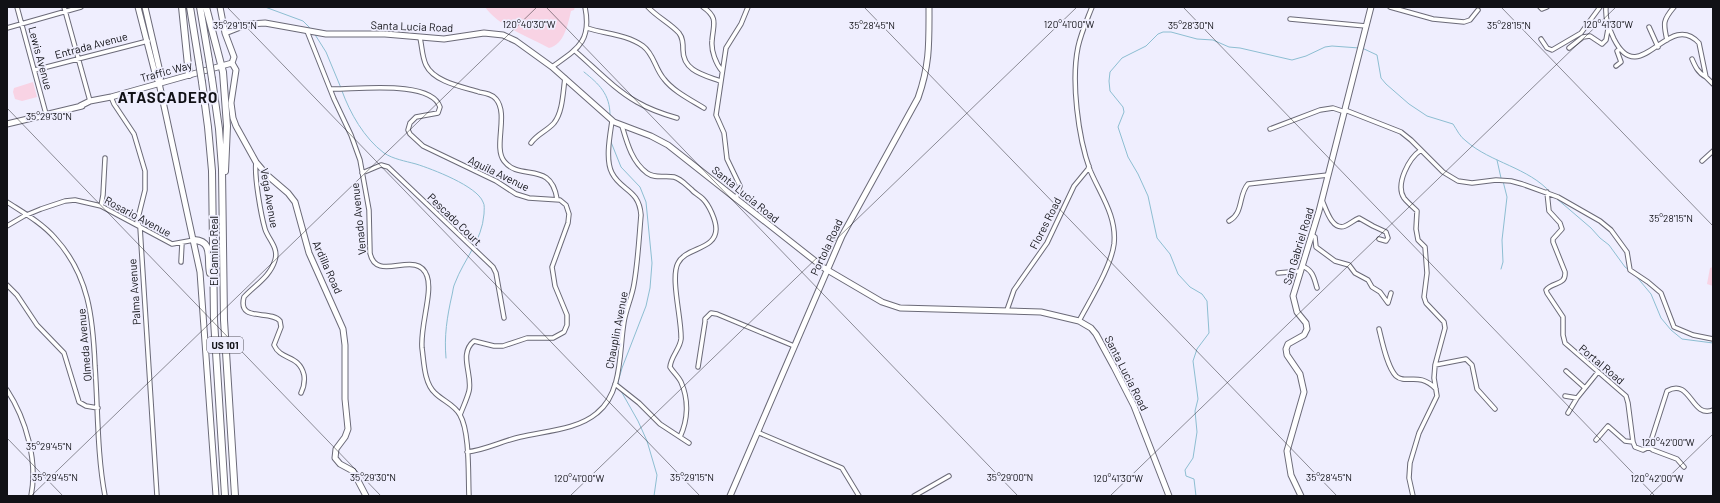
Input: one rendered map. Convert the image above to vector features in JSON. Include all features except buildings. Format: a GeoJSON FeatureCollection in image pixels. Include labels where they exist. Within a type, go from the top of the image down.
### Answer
{"type":"FeatureCollection","features":[{"type":"Feature","properties":{"kind":"highway"},"geometry":{"type":"LineString","coordinates":[[182,7],[189,75]]}},
{"type":"Feature","properties":{"kind":"highway","name":"El Camino Real"},"geometry":{"type":"LineString","coordinates":[[190,7],[202,82],[212,171],[215,348],[225,496]]}},
{"type":"Feature","properties":{"kind":"highway","name":"El Camino Real"},"geometry":{"type":"LineString","coordinates":[[200,7],[219,129],[223,193],[224,320],[235,496]]}},
{"type":"Feature","properties":{"kind":"highway"},"geometry":{"type":"LineString","coordinates":[[206,7],[222,66],[226,111],[227,154],[223,193]]}},
{"type":"Feature","properties":{"kind":"highway"},"geometry":{"type":"LineString","coordinates":[[194,240],[203,242],[208,247],[209,271],[213,281]]}},
{"type":"Feature","properties":{"kind":"street","name":"Lewis Avenue"},"geometry":{"type":"LineString","coordinates":[[18,7],[46,114]]}},
{"type":"Feature","properties":{"kind":"street"},"geometry":{"type":"LineString","coordinates":[[7,28],[65,9],[81,7]]}},
{"type":"Feature","properties":{"kind":"street","name":"El Camino Real"},"geometry":{"type":"LineString","coordinates":[[138,7],[150,40]]}},
{"type":"Feature","properties":{"kind":"street","name":"El Camino Real"},"geometry":{"type":"LineString","coordinates":[[146,7],[157,80],[159,83],[194,240],[201,280],[216,496]]}},
{"type":"Feature","properties":{"kind":"street","name":"Ardilla Road"},"geometry":{"type":"LineString","coordinates":[[220,7],[226,33],[234,57],[232,63],[236,70],[232,103],[233,118],[238,131],[256,162],[267,175],[288,193],[295,202],[309,253],[341,324],[345,339],[345,399],[348,429],[345,437],[336,450],[335,458],[340,464],[353,471],[366,496]]}},
{"type":"Feature","properties":{"kind":"street"},"geometry":{"type":"LineString","coordinates":[[552,67],[575,51],[582,42],[588,21],[585,7]]}},
{"type":"Feature","properties":{"kind":"street"},"geometry":{"type":"LineString","coordinates":[[648,7],[680,33],[683,40],[684,57],[690,67],[698,73],[720,81]]}},
{"type":"Feature","properties":{"kind":"street"},"geometry":{"type":"LineString","coordinates":[[703,7],[710,12],[714,19],[712,49],[719,68],[722,71]]}},
{"type":"Feature","properties":{"kind":"street"},"geometry":{"type":"LineString","coordinates":[[736,199],[740,186],[727,160],[724,133],[716,115],[720,81],[727,46],[741,24],[748,7]]}},
{"type":"Feature","properties":{"kind":"street","name":"Portola Road"},"geometry":{"type":"LineString","coordinates":[[730,496],[826,269],[849,221],[918,98],[925,78],[929,54],[928,7]]}},
{"type":"Feature","properties":{"kind":"street"},"geometry":{"type":"LineString","coordinates":[[1079,321],[1108,263],[1114,239],[1113,228],[1106,201],[1089,165],[1079,127],[1075,82],[1076,64],[1081,36],[1092,7]]}},
{"type":"Feature","properties":{"kind":"street","name":"San Gabriel Road"},"geometry":{"type":"LineString","coordinates":[[1301,496],[1291,475],[1287,451],[1290,436],[1304,392],[1300,374],[1287,355],[1286,349],[1288,344],[1304,335],[1307,329],[1306,323],[1297,312],[1293,296],[1322,200],[1371,7]]}},
{"type":"Feature","properties":{"kind":"street"},"geometry":{"type":"LineString","coordinates":[[1390,7],[1433,19],[1464,22],[1470,20],[1478,10]]}},
{"type":"Feature","properties":{"kind":"street"},"geometry":{"type":"LineString","coordinates":[[1540,7],[1542,9],[1547,7]]}},
{"type":"Feature","properties":{"kind":"street"},"geometry":{"type":"LineString","coordinates":[[1541,39],[1547,48],[1552,50],[1581,33],[1600,7]]}},
{"type":"Feature","properties":{"kind":"street"},"geometry":{"type":"LineString","coordinates":[[1606,7],[1608,28],[1620,49],[1631,56],[1646,54],[1667,40],[1682,34],[1691,36],[1700,46],[1706,76],[1713,84]]}},
{"type":"Feature","properties":{"kind":"street"},"geometry":{"type":"LineString","coordinates":[[1667,40],[1664,25],[1667,16],[1674,7]]}},
{"type":"Feature","properties":{"kind":"street"},"geometry":{"type":"LineString","coordinates":[[65,9],[90,101]]}},
{"type":"Feature","properties":{"kind":"street"},"geometry":{"type":"LineString","coordinates":[[1290,19],[1366,26]]}},
{"type":"Feature","properties":{"kind":"street","name":"Santa Lucia Road"},"geometry":{"type":"LineString","coordinates":[[226,33],[242,26],[259,23],[278,24],[326,34],[392,34],[420,38],[444,39],[484,33],[503,35],[516,41],[552,67],[612,121],[651,136],[668,145],[826,269],[882,302],[896,307],[1041,312],[1079,321],[1090,328],[1096,334],[1134,406],[1169,496]]}},
{"type":"Feature","properties":{"kind":"street"},"geometry":{"type":"LineString","coordinates":[[1649,27],[1658,47]]}},
{"type":"Feature","properties":{"kind":"street"},"geometry":{"type":"LineString","coordinates":[[587,28],[621,36],[641,44],[651,55],[659,73],[666,83],[704,108]]}},
{"type":"Feature","properties":{"kind":"street"},"geometry":{"type":"LineString","coordinates":[[1570,48],[1584,38],[1590,36],[1602,44],[1606,40],[1608,28]]}},
{"type":"Feature","properties":{"kind":"street","name":"Venado Avenue"},"geometry":{"type":"LineString","coordinates":[[307,31],[360,160],[369,210],[371,257],[373,262],[379,266],[390,267],[412,264],[421,267],[426,273],[428,278],[428,295],[422,338],[427,381],[435,393],[454,407],[460,415]]}},
{"type":"Feature","properties":{"kind":"street"},"geometry":{"type":"LineString","coordinates":[[420,38],[426,65],[439,77],[452,84],[496,98],[499,105],[502,129],[500,141],[502,158],[508,165],[518,170],[544,176],[554,187],[557,199],[566,205],[569,214],[568,223],[552,267],[555,286],[567,315],[566,329],[561,335],[553,338],[527,338],[503,346],[494,346],[474,341],[470,344],[467,351],[466,358],[469,392],[460,415],[467,452],[469,496]]}},
{"type":"Feature","properties":{"kind":"street","name":"Entrada Avenue"},"geometry":{"type":"LineString","coordinates":[[34,70],[150,40]]}},
{"type":"Feature","properties":{"kind":"street"},"geometry":{"type":"LineString","coordinates":[[1616,66],[1621,62],[1617,51],[1620,49]]}},
{"type":"Feature","properties":{"kind":"street"},"geometry":{"type":"LineString","coordinates":[[575,51],[629,97],[647,108],[677,118]]}},
{"type":"Feature","properties":{"kind":"street"},"geometry":{"type":"LineString","coordinates":[[1692,59],[1701,75],[1706,76]]}},
{"type":"Feature","properties":{"kind":"street","name":"Traffic Way"},"geometry":{"type":"LineString","coordinates":[[80,106],[90,101],[112,97],[232,63]]}},
{"type":"Feature","properties":{"kind":"street"},"geometry":{"type":"LineString","coordinates":[[531,143],[534,138],[554,122],[559,113],[564,78]]}},
{"type":"Feature","properties":{"kind":"street","name":"Aguila Avenue"},"geometry":{"type":"LineString","coordinates":[[330,89],[400,87],[422,92],[435,99],[440,107],[438,113],[416,117],[410,123],[409,132],[419,143],[427,149],[496,181],[516,194],[529,198],[557,199]]}},
{"type":"Feature","properties":{"kind":"street","name":"Palma Avenue"},"geometry":{"type":"LineString","coordinates":[[112,97],[114,104],[134,134],[145,171],[145,190],[137,222],[140,227],[157,496]]}},
{"type":"Feature","properties":{"kind":"street","name":"Traffic Way"},"geometry":{"type":"LineString","coordinates":[[7,124],[92,104],[106,98]]}},
{"type":"Feature","properties":{"kind":"street"},"geometry":{"type":"LineString","coordinates":[[1270,129],[1320,110],[1333,108],[1396,130],[1410,140],[1443,172],[1458,181],[1472,183],[1496,180],[1511,181],[1558,197],[1600,221],[1611,230],[1627,252],[1630,270],[1648,282],[1660,293],[1674,327],[1686,333],[1713,339]]}},
{"type":"Feature","properties":{"kind":"street","name":"Chauplin Avenue"},"geometry":{"type":"LineString","coordinates":[[467,452],[511,439],[562,428],[594,416],[604,407],[615,384],[624,322],[634,285],[641,215],[640,206],[636,197],[615,177],[610,168],[609,149],[612,121]]}},
{"type":"Feature","properties":{"kind":"street"},"geometry":{"type":"LineString","coordinates":[[622,126],[629,148],[648,174],[652,176],[673,176],[682,181],[705,201],[716,227],[715,235],[708,244],[687,253],[680,259],[676,267],[675,278],[681,338],[679,348],[670,366],[681,382],[686,396],[687,407],[684,427],[680,437]]}},
{"type":"Feature","properties":{"kind":"street"},"geometry":{"type":"LineString","coordinates":[[1413,496],[1409,478],[1413,450],[1419,433],[1437,396],[1434,378],[1435,365],[1445,328],[1444,322],[1426,304],[1424,297],[1427,273],[1425,247],[1418,240],[1416,230],[1417,211],[1404,197],[1402,186],[1408,167],[1421,150]]}},
{"type":"Feature","properties":{"kind":"street"},"geometry":{"type":"LineString","coordinates":[[1702,162],[1713,151]]}},
{"type":"Feature","properties":{"kind":"street"},"geometry":{"type":"LineString","coordinates":[[101,206],[105,158]]}},
{"type":"Feature","properties":{"kind":"street","name":"Vega Avenue"},"geometry":{"type":"LineString","coordinates":[[256,162],[255,178],[264,227],[275,249],[276,256],[275,262],[267,274],[244,297],[244,305],[245,309],[252,314],[272,315],[280,321],[281,327],[274,345],[278,351],[295,360],[301,366],[305,381],[301,393]]}},
{"type":"Feature","properties":{"kind":"street","name":"Pescado Court"},"geometry":{"type":"LineString","coordinates":[[362,173],[381,165],[388,167],[493,267],[496,273],[504,318]]}},
{"type":"Feature","properties":{"kind":"street","name":"Flores Road"},"geometry":{"type":"LineString","coordinates":[[1008,310],[1014,290],[1047,243],[1074,186],[1088,169],[1089,165]]}},
{"type":"Feature","properties":{"kind":"street"},"geometry":{"type":"LineString","coordinates":[[1229,221],[1234,219],[1239,211],[1245,188],[1248,184],[1328,176]]}},
{"type":"Feature","properties":{"kind":"street","name":"Portal Road"},"geometry":{"type":"LineString","coordinates":[[1547,192],[1549,211],[1562,226],[1562,229],[1553,239],[1553,242],[1565,272],[1564,280],[1560,283],[1549,286],[1546,290],[1547,293],[1563,317],[1563,335],[1565,343],[1626,396],[1633,442]]}},
{"type":"Feature","properties":{"kind":"street"},"geometry":{"type":"LineString","coordinates":[[1322,200],[1334,225],[1339,227],[1346,226],[1359,218],[1386,232],[1388,238],[1386,241],[1379,239]]}},
{"type":"Feature","properties":{"kind":"street","name":"Rosario Avenue"},"geometry":{"type":"LineString","coordinates":[[7,226],[27,214],[65,201],[84,201],[101,206],[169,243],[182,243],[194,240]]}},
{"type":"Feature","properties":{"kind":"street","name":"Olmeda Avenue"},"geometry":{"type":"LineString","coordinates":[[7,202],[27,214],[47,230],[64,250],[77,270],[87,294],[93,329],[105,496]]}},
{"type":"Feature","properties":{"kind":"street"},"geometry":{"type":"LineString","coordinates":[[1312,235],[1315,237],[1316,247],[1335,261],[1349,265],[1355,273],[1368,280],[1372,287],[1380,292],[1388,303],[1391,299],[1391,294]]}},
{"type":"Feature","properties":{"kind":"street"},"geometry":{"type":"LineString","coordinates":[[181,262],[182,243]]}},
{"type":"Feature","properties":{"kind":"street"},"geometry":{"type":"LineString","coordinates":[[1278,273],[1309,268],[1313,274],[1317,288]]}},
{"type":"Feature","properties":{"kind":"street"},"geometry":{"type":"LineString","coordinates":[[7,285],[17,295],[37,325],[64,353],[79,402],[86,406],[98,408]]}},
{"type":"Feature","properties":{"kind":"street"},"geometry":{"type":"LineString","coordinates":[[698,367],[704,322],[711,313],[717,314],[794,346]]}},
{"type":"Feature","properties":{"kind":"street"},"geometry":{"type":"LineString","coordinates":[[1379,329],[1391,368],[1397,376],[1405,380],[1417,378],[1428,382],[1436,390]]}},
{"type":"Feature","properties":{"kind":"street"},"geometry":{"type":"LineString","coordinates":[[1435,365],[1466,359],[1472,365],[1477,389],[1495,409]]}},
{"type":"Feature","properties":{"kind":"street"},"geometry":{"type":"LineString","coordinates":[[1566,371],[1586,388]]}},
{"type":"Feature","properties":{"kind":"street"},"geometry":{"type":"LineString","coordinates":[[1568,412],[1598,372]]}},
{"type":"Feature","properties":{"kind":"street"},"geometry":{"type":"LineString","coordinates":[[615,384],[640,403],[660,424],[689,444]]}},
{"type":"Feature","properties":{"kind":"street"},"geometry":{"type":"LineString","coordinates":[[1596,440],[1608,426],[1625,441],[1633,442],[1635,447],[1640,450],[1649,447],[1667,392],[1673,388],[1680,388],[1686,392],[1701,410],[1706,412],[1713,410]]}},
{"type":"Feature","properties":{"kind":"street"},"geometry":{"type":"LineString","coordinates":[[7,390],[22,419],[30,444],[32,466],[30,496]]}},
{"type":"Feature","properties":{"kind":"street"},"geometry":{"type":"LineString","coordinates":[[1565,396],[1577,398]]}},
{"type":"Feature","properties":{"kind":"street"},"geometry":{"type":"LineString","coordinates":[[757,432],[842,468],[859,496]]}},
{"type":"Feature","properties":{"kind":"street"},"geometry":{"type":"LineString","coordinates":[[1649,447],[1677,459],[1684,467]]}},
{"type":"Feature","properties":{"kind":"street"},"geometry":{"type":"LineString","coordinates":[[914,496],[949,476]]}},
{"type":"Feature","properties":{"kind":"shaded area"},"geometry":{"type":"Polygon","coordinates":[[[485,7],[575,7],[574,10],[571,11],[567,28],[562,38],[558,43],[549,48],[506,26],[485,7]]]}},
{"type":"Feature","properties":{"kind":"shaded area"},"geometry":{"type":"Polygon","coordinates":[[[33,82],[37,97],[22,101],[15,99],[13,92],[14,88],[33,82]]]}},
{"type":"Feature","properties":{"kind":"shaded area"},"geometry":{"type":"Polygon","coordinates":[[[1713,267],[1713,286],[1707,284],[1710,268],[1713,267]]]}},
{"type":"Feature","properties":{"kind":"waterway"},"geometry":{"type":"LineString","coordinates":[[265,7],[303,21],[311,29]]}},
{"type":"Feature","properties":{"kind":"waterway"},"geometry":{"type":"LineString","coordinates":[[1196,496],[1194,479],[1186,476],[1185,470],[1193,458],[1197,432],[1195,411],[1198,399],[1193,361],[1197,349],[1209,333],[1207,301],[1202,294],[1190,287],[1178,274],[1170,254],[1157,238],[1148,196],[1128,157],[1118,127],[1124,112],[1123,107],[1110,91],[1110,72],[1122,58],[1146,46],[1158,34],[1163,32],[1171,32],[1197,39],[1213,40],[1229,47],[1240,48],[1292,60],[1306,56],[1325,47],[1332,46],[1359,48]]}},
{"type":"Feature","properties":{"kind":"waterway"},"geometry":{"type":"LineString","coordinates":[[314,33],[326,52],[341,88]]}},
{"type":"Feature","properties":{"kind":"waterway"},"geometry":{"type":"LineString","coordinates":[[1362,48],[1377,55],[1381,78],[1409,104],[1427,116],[1453,124],[1462,138],[1476,148],[1532,177],[1551,193]]}},
{"type":"Feature","properties":{"kind":"waterway"},"geometry":{"type":"LineString","coordinates":[[584,72],[603,90],[608,101],[610,115]]}},
{"type":"Feature","properties":{"kind":"waterway"},"geometry":{"type":"LineString","coordinates":[[342,91],[358,125],[370,140],[384,153],[453,179],[472,190],[484,203],[483,224],[480,233],[453,288],[446,326],[446,358]]}},
{"type":"Feature","properties":{"kind":"waterway"},"geometry":{"type":"LineString","coordinates":[[611,142],[621,167],[640,187],[646,202],[652,263],[650,288],[646,306],[622,368],[618,382],[619,386]]}},
{"type":"Feature","properties":{"kind":"waterway"},"geometry":{"type":"LineString","coordinates":[[1497,160],[1501,178]]}},
{"type":"Feature","properties":{"kind":"waterway"},"geometry":{"type":"LineString","coordinates":[[1501,269],[1503,262],[1502,240],[1507,197],[1503,181]]}},
{"type":"Feature","properties":{"kind":"waterway"},"geometry":{"type":"LineString","coordinates":[[1556,198],[1609,245],[1625,267],[1629,270]]}},
{"type":"Feature","properties":{"kind":"waterway"},"geometry":{"type":"LineString","coordinates":[[1636,276],[1651,294],[1661,318],[1671,330],[1682,339],[1713,343]]}},
{"type":"Feature","properties":{"kind":"waterway"},"geometry":{"type":"LineString","coordinates":[[621,391],[638,421],[647,441],[657,475],[654,496]]}},
{"type":"Feature","properties":{"kind":"district","name":"ATASCADERO"},"geometry":{"type":"Point","coordinates":[168,97]}}]}
